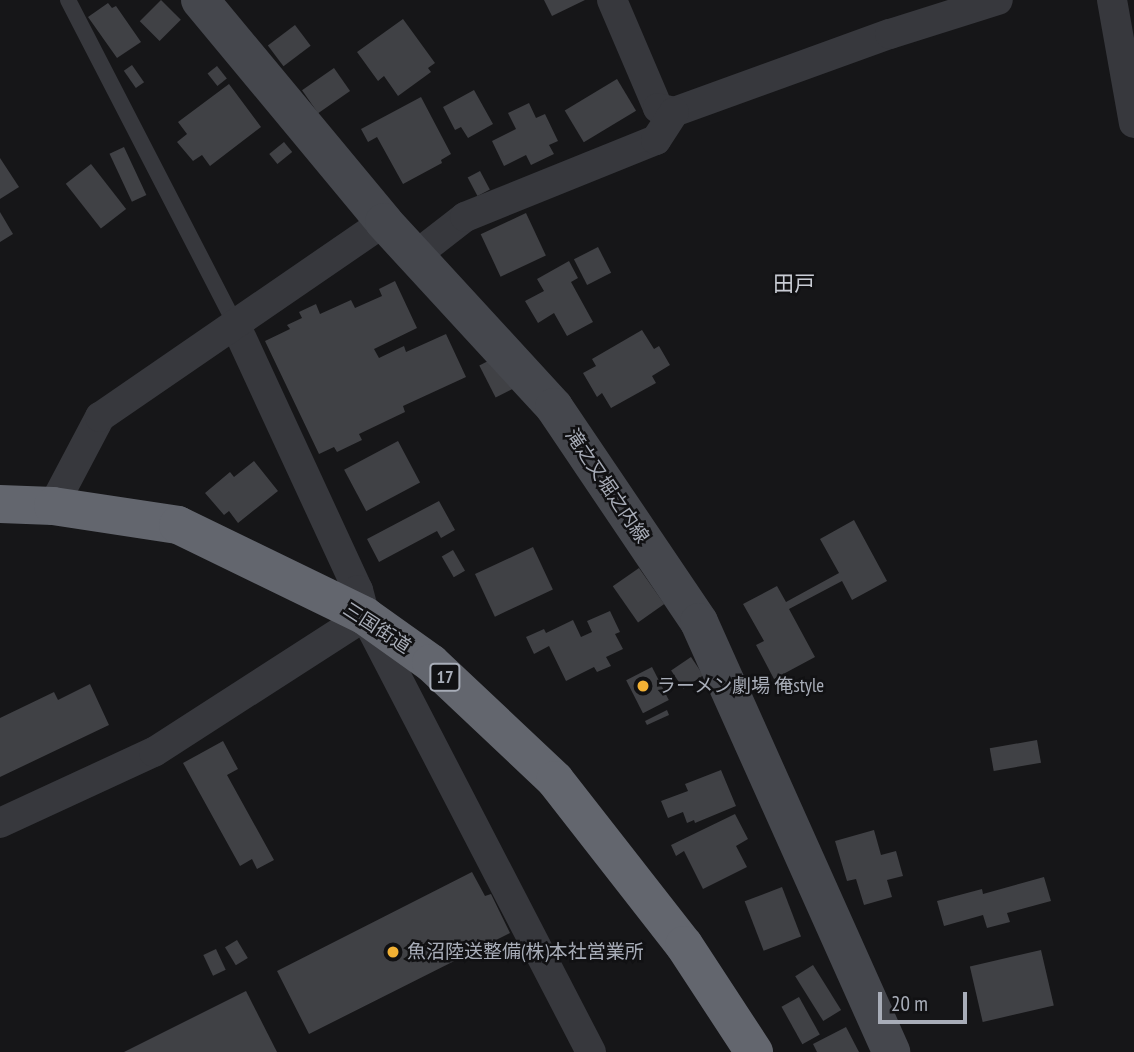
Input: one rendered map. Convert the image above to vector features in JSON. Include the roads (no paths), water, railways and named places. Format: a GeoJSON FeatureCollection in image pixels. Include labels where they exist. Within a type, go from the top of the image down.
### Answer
{"type":"FeatureCollection","features":[{"type":"Feature","properties":{"kind":"highway","name":"三国街道"},"geometry":{"type":"LineString","coordinates":[[0,504],[53,506],[178,525],[365,616],[431,663],[555,780],[684,945],[754,1052]]}},
{"type":"Feature","properties":{"kind":"main road","name":"滝之又堀之内線"},"geometry":{"type":"LineString","coordinates":[[200,0],[384,222],[554,407],[699,622],[891,1052]]}},
{"type":"Feature","properties":{"kind":"street"},"geometry":{"type":"LineString","coordinates":[[612,0],[657,108],[674,112],[890,34],[998,0]]}},
{"type":"Feature","properties":{"kind":"street"},"geometry":{"type":"LineString","coordinates":[[1112,0],[1134,122]]}},
{"type":"Feature","properties":{"kind":"street"},"geometry":{"type":"LineString","coordinates":[[416,255],[466,217],[656,141],[674,112]]}},
{"type":"Feature","properties":{"kind":"street"},"geometry":{"type":"LineString","coordinates":[[53,506],[100,417],[384,222]]}},
{"type":"Feature","properties":{"kind":"street"},"geometry":{"type":"LineString","coordinates":[[235,324],[358,590],[365,616],[591,1052]]}},
{"type":"Feature","properties":{"kind":"street"},"geometry":{"type":"LineString","coordinates":[[0,823],[154,752],[365,616]]}},
{"type":"Feature","properties":{"kind":"lane"},"geometry":{"type":"LineString","coordinates":[[68,0],[235,324]]}},
{"type":"Feature","properties":{"kind":"place","name":"ラーメン劇場 俺style"},"geometry":{"type":"Point","coordinates":[643,686]}},
{"type":"Feature","properties":{"kind":"place","name":"魚沼陸送整備(株)本社営業所"},"geometry":{"type":"Point","coordinates":[393,952]}},
{"type":"Feature","properties":{"kind":"district","name":"田戸"},"geometry":{"type":"Point","coordinates":[794,284]}}]}
